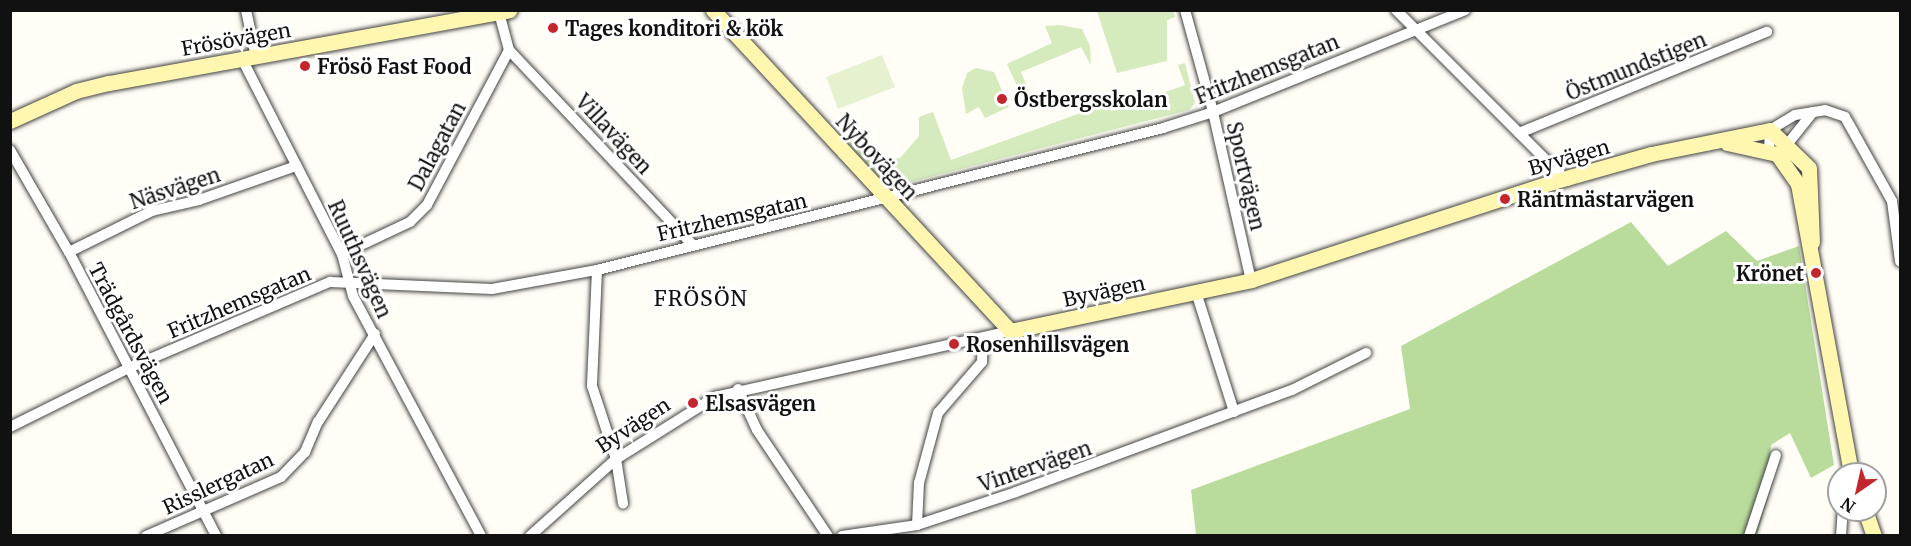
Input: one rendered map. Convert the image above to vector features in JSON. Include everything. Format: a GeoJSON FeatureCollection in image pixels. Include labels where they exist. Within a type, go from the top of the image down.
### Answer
{"type":"FeatureCollection","features":[{"type":"Feature","properties":{"kind":"street","name":"Ruuthsvägen"},"geometry":{"type":"LineString","coordinates":[[246,10],[249,58],[296,166],[342,254],[353,296],[481,536]]}},
{"type":"Feature","properties":{"kind":"street","name":"Nybovägen"},"geometry":{"type":"LineString","coordinates":[[713,10],[1010,331]]}},
{"type":"Feature","properties":{"kind":"street","name":"Sportvägen"},"geometry":{"type":"LineString","coordinates":[[1185,10],[1213,112],[1251,280]]}},
{"type":"Feature","properties":{"kind":"street"},"geometry":{"type":"LineString","coordinates":[[1396,10],[1567,181]]}},
{"type":"Feature","properties":{"kind":"street","name":"Fritzhemsgatan"},"geometry":{"type":"LineString","coordinates":[[10,427],[129,368],[330,282],[349,280],[492,289],[597,270],[692,244],[886,198],[1213,112],[1414,28],[1465,10]]}},
{"type":"Feature","properties":{"kind":"street","name":"Frösövägen"},"geometry":{"type":"LineString","coordinates":[[10,121],[76,91],[504,12]]}},
{"type":"Feature","properties":{"kind":"street"},"geometry":{"type":"LineString","coordinates":[[504,12],[509,50]]}},
{"type":"Feature","properties":{"kind":"street","name":"Östmundstigen"},"geometry":{"type":"LineString","coordinates":[[1519,133],[1767,32]]}},
{"type":"Feature","properties":{"kind":"street","name":"Villavägen"},"geometry":{"type":"LineString","coordinates":[[509,50],[692,244]]}},
{"type":"Feature","properties":{"kind":"street","name":"Dalagatan"},"geometry":{"type":"LineString","coordinates":[[342,254],[410,222],[427,205],[509,50]]}},
{"type":"Feature","properties":{"kind":"street"},"geometry":{"type":"LineString","coordinates":[[1847,462],[1825,347],[1812,242],[1798,184],[1770,130],[1795,115],[1825,110],[1845,117],[1867,152],[1892,201],[1900,261]]}},
{"type":"Feature","properties":{"kind":"street"},"geometry":{"type":"LineString","coordinates":[[1779,150],[1813,112]]}},
{"type":"Feature","properties":{"kind":"street","name":"Byvägen"},"geometry":{"type":"LineString","coordinates":[[530,536],[616,459],[715,397],[738,389],[1251,280],[1552,182],[1567,181],[1651,154],[1770,130]]}},
{"type":"Feature","properties":{"kind":"street","name":"Byvägen"},"geometry":{"type":"LineString","coordinates":[[1718,142],[1779,150]]}},
{"type":"Feature","properties":{"kind":"street","name":"Trädgårdsvägen"},"geometry":{"type":"LineString","coordinates":[[10,150],[69,252],[216,536]]}},
{"type":"Feature","properties":{"kind":"street","name":"Näsvägen"},"geometry":{"type":"LineString","coordinates":[[69,252],[152,211],[199,200],[296,166]]}},
{"type":"Feature","properties":{"kind":"street"},"geometry":{"type":"LineString","coordinates":[[597,270],[592,386],[616,459],[623,503]]}},
{"type":"Feature","properties":{"kind":"street"},"geometry":{"type":"LineString","coordinates":[[1196,292],[1234,412]]}},
{"type":"Feature","properties":{"kind":"street","name":"Risslergatan"},"geometry":{"type":"LineString","coordinates":[[146,536],[282,477],[305,452],[318,422],[375,334]]}},
{"type":"Feature","properties":{"kind":"street"},"geometry":{"type":"LineString","coordinates":[[917,525],[920,476],[938,413],[982,362],[983,338]]}},
{"type":"Feature","properties":{"kind":"street","name":"Vintervägen"},"geometry":{"type":"LineString","coordinates":[[842,536],[917,525],[1292,390],[1366,353]]}},
{"type":"Feature","properties":{"kind":"street"},"geometry":{"type":"LineString","coordinates":[[738,389],[757,430],[828,536]]}},
{"type":"Feature","properties":{"kind":"street"},"geometry":{"type":"LineString","coordinates":[[1749,536],[1776,455]]}},
{"type":"Feature","properties":{"kind":"green space"},"geometry":{"type":"Polygon","coordinates":[[[1097,11],[1173,11],[1175,17],[1167,20],[1167,61],[1117,73],[1097,11]]]}},
{"type":"Feature","properties":{"kind":"green space"},"geometry":{"type":"Polygon","coordinates":[[[1060,25],[1082,29],[1090,46],[1091,65],[1081,47],[1021,72],[1031,96],[1023,99],[1007,64],[1052,43],[1045,26],[1060,25]]]}},
{"type":"Feature","properties":{"kind":"green space"},"geometry":{"type":"Polygon","coordinates":[[[882,55],[895,87],[838,109],[826,77],[882,55]]]}},
{"type":"Feature","properties":{"kind":"green space"},"geometry":{"type":"Polygon","coordinates":[[[1185,63],[1195,103],[1189,110],[895,186],[886,187],[841,140],[862,131],[863,134],[855,138],[871,156],[881,160],[900,158],[919,136],[919,117],[933,112],[951,160],[1108,103],[1111,111],[1185,85],[1178,65],[1185,63]]]}},
{"type":"Feature","properties":{"kind":"green space"},"geometry":{"type":"Polygon","coordinates":[[[976,68],[994,72],[1009,107],[985,118],[979,107],[966,114],[962,88],[967,73],[976,68]]]}},
{"type":"Feature","properties":{"kind":"green space"},"geometry":{"type":"Polygon","coordinates":[[[1631,222],[1668,266],[1726,231],[1757,261],[1799,246],[1834,462],[1827,462],[1827,469],[1811,478],[1790,433],[1771,445],[1769,470],[1773,481],[1757,535],[1196,535],[1191,490],[1410,409],[1401,346],[1631,222]]]}},
{"type":"Feature","properties":{"kind":"place","name":"Tages konditori & kök"},"geometry":{"type":"Point","coordinates":[553,28]}},
{"type":"Feature","properties":{"kind":"place","name":"Frösö Fast Food"},"geometry":{"type":"Point","coordinates":[305,66]}},
{"type":"Feature","properties":{"kind":"place","name":"Östbergsskolan"},"geometry":{"type":"Point","coordinates":[1002,99]}},
{"type":"Feature","properties":{"kind":"place","name":"Räntmästarvägen"},"geometry":{"type":"Point","coordinates":[1505,199]}},
{"type":"Feature","properties":{"kind":"place","name":"Krönet"},"geometry":{"type":"Point","coordinates":[1816,273]}},
{"type":"Feature","properties":{"kind":"place","name":"Rosenhillsvägen"},"geometry":{"type":"Point","coordinates":[954,344]}},
{"type":"Feature","properties":{"kind":"place","name":"Elsasvägen"},"geometry":{"type":"Point","coordinates":[693,403]}},
{"type":"Feature","properties":{"kind":"district","name":"FRÖSÖN"},"geometry":{"type":"Point","coordinates":[701,299]}}]}
